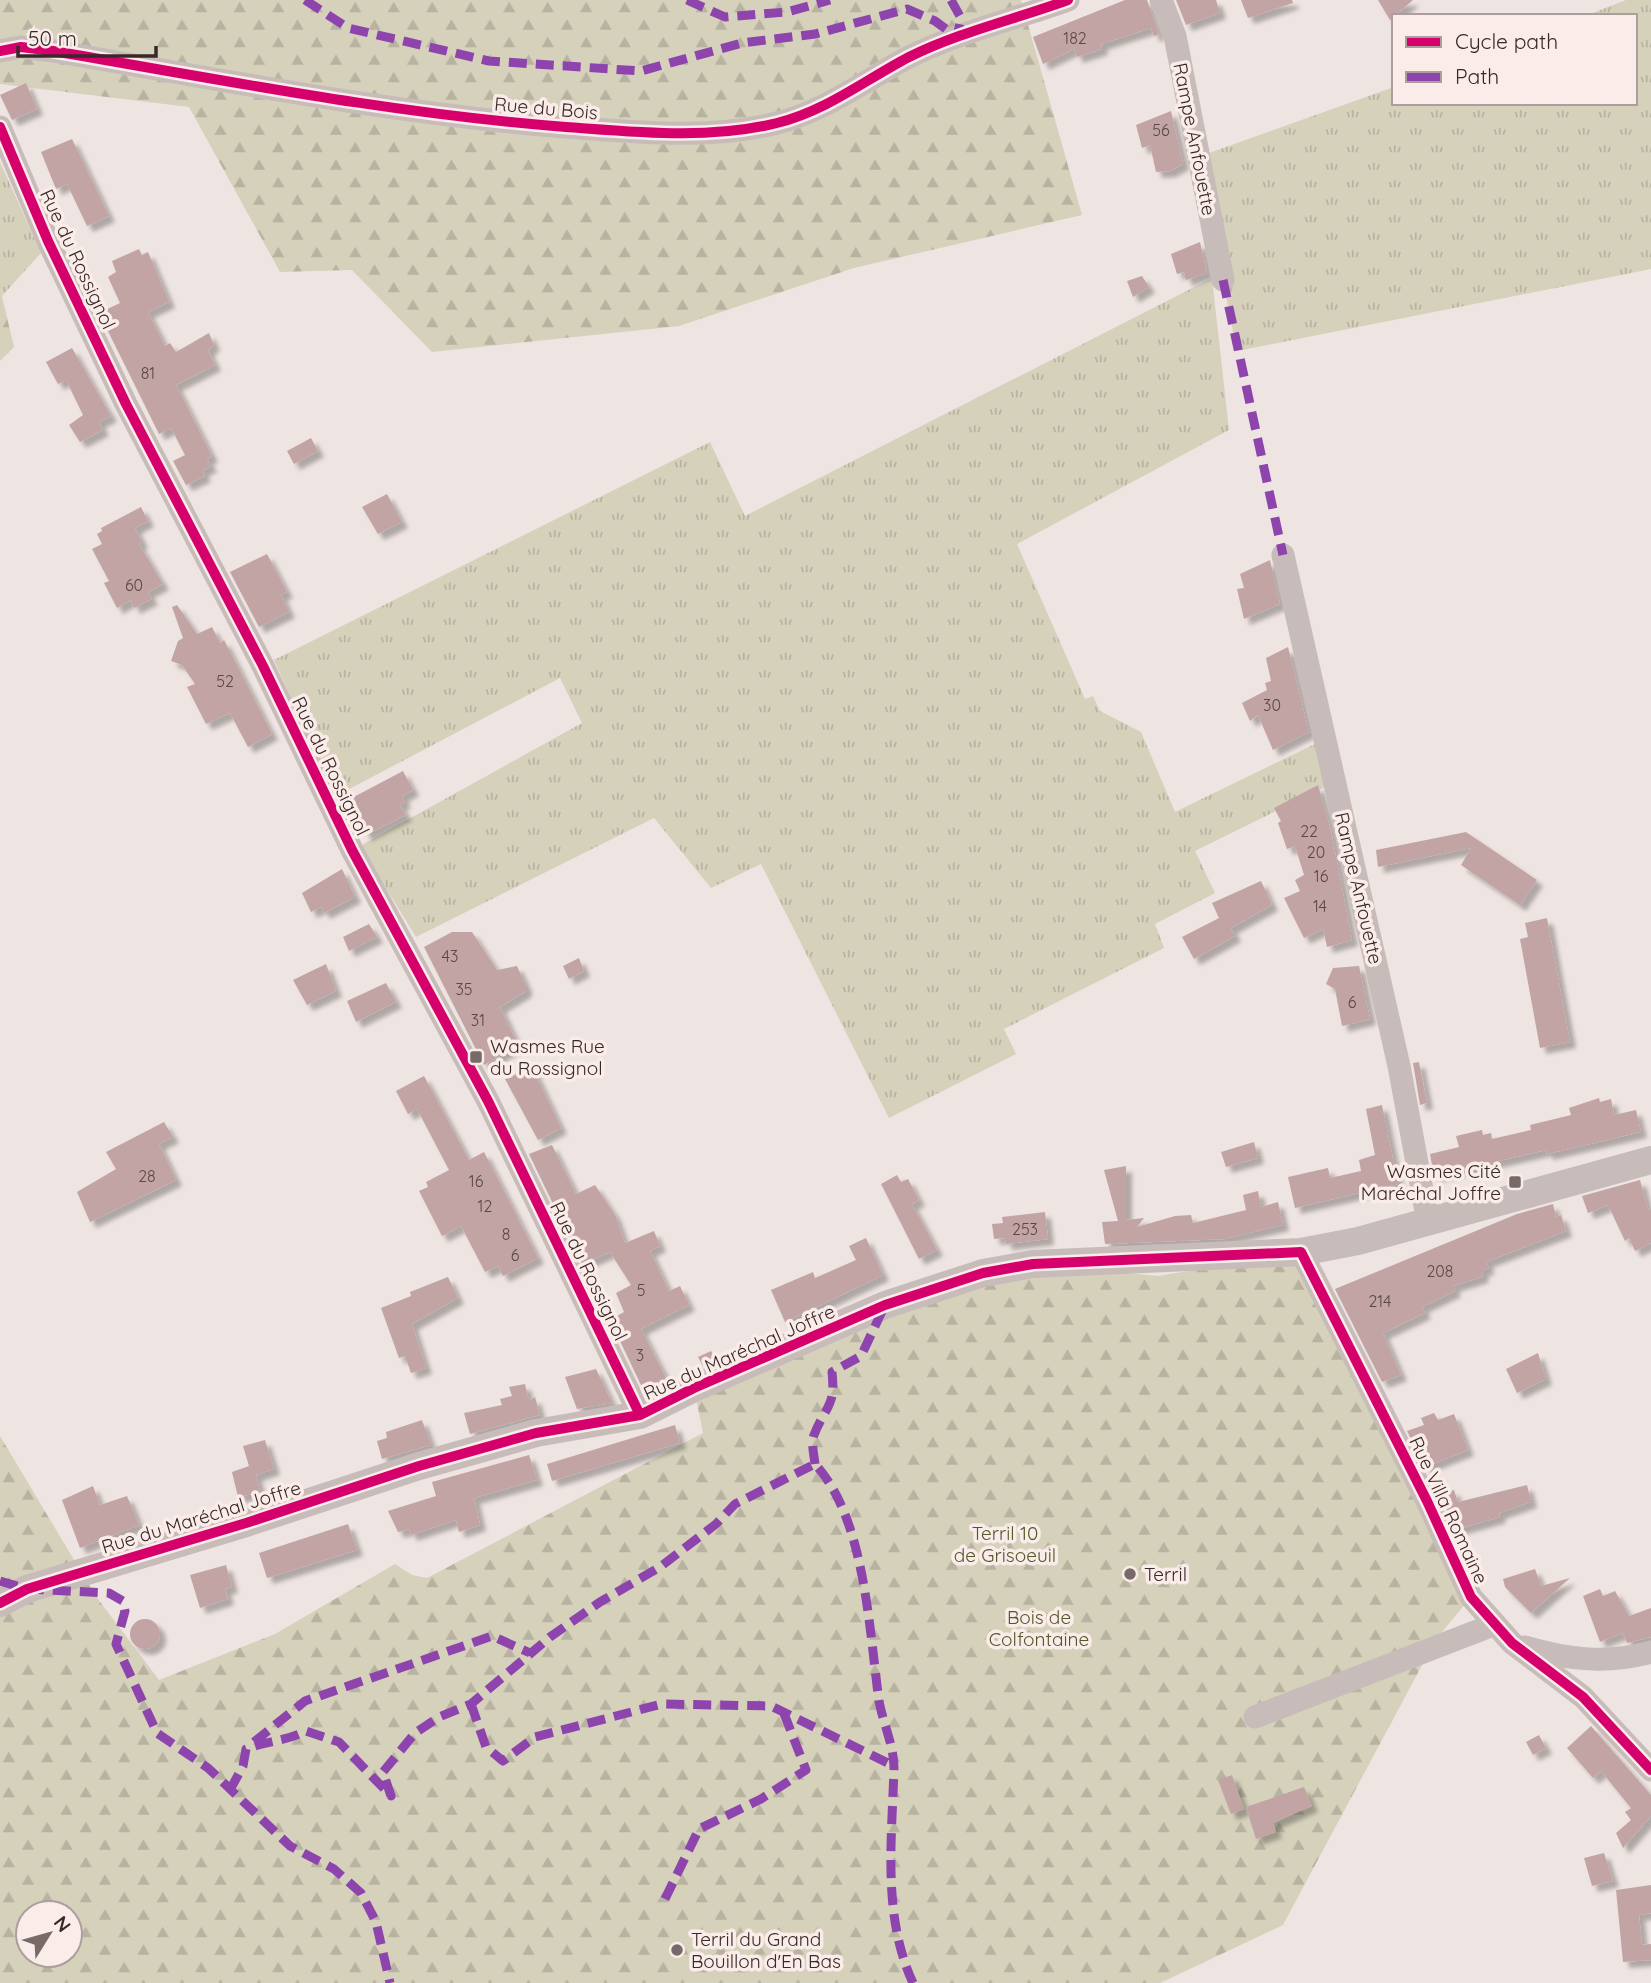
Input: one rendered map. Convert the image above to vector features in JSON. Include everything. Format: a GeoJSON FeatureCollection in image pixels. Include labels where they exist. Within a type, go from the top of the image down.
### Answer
{"type":"FeatureCollection","features":[{"type":"Feature","properties":{"kind":"street","name":"Rue du Bois"},"geometry":{"type":"LineString","coordinates":[[0,51],[20,47],[53,51],[378,106],[497,122],[629,132],[706,132],[775,124],[813,113],[911,56],[1068,0]]}},
{"type":"Feature","properties":{"kind":"street","name":"Rampe Anfouette"},"geometry":{"type":"LineString","coordinates":[[1161,0],[1174,36],[1223,280]]}},
{"type":"Feature","properties":{"kind":"street","name":"Rue du Rossignol"},"geometry":{"type":"LineString","coordinates":[[0,127],[48,241],[126,404],[262,666],[352,850],[488,1101],[640,1415]]}},
{"type":"Feature","properties":{"kind":"street","name":"Rampe Anfouette"},"geometry":{"type":"LineString","coordinates":[[1283,555],[1399,1066],[1428,1222]]}},
{"type":"Feature","properties":{"kind":"street","name":"Rue du Maréchal Joffre"},"geometry":{"type":"LineString","coordinates":[[0,1603],[27,1589],[246,1523],[419,1466],[536,1433],[640,1415],[694,1388],[885,1305],[983,1273],[1033,1264],[1301,1252],[1358,1241],[1651,1160]]}},
{"type":"Feature","properties":{"kind":"street","name":"Rue Villa Romaine"},"geometry":{"type":"LineString","coordinates":[[1301,1252],[1427,1501],[1471,1597],[1493,1625],[1583,1698],[1651,1770]]}},
{"type":"Feature","properties":{"kind":"street"},"geometry":{"type":"LineString","coordinates":[[1255,1717],[1493,1625]]}},
{"type":"Feature","properties":{"kind":"street"},"geometry":{"type":"LineString","coordinates":[[1512,1643],[1584,1661],[1621,1660],[1651,1652]]}},
{"type":"Feature","properties":{"kind":"green space"},"geometry":{"type":"Polygon","coordinates":[[[0,0],[1021,0],[1082,215],[854,268],[679,326],[432,352],[352,270],[280,272],[189,107],[0,84],[0,0]]]}},
{"type":"Feature","properties":{"kind":"green space"},"geometry":{"type":"Polygon","coordinates":[[[1626,0],[1651,0],[1651,269],[1237,351],[1198,157],[1392,88],[1392,105],[1637,105],[1637,14],[1590,14],[1626,0]]]}},
{"type":"Feature","properties":{"kind":"green space"},"geometry":{"type":"Polygon","coordinates":[[[0,162],[41,253],[2,296],[0,288],[0,162]]]}},
{"type":"Feature","properties":{"kind":"green space"},"geometry":{"type":"Polygon","coordinates":[[[1212,278],[1229,430],[1017,544],[1085,699],[1093,696],[1100,711],[1141,732],[1175,812],[1325,739],[1335,782],[1195,851],[1215,893],[1155,924],[1164,948],[1004,1029],[1016,1054],[889,1118],[761,864],[711,888],[654,818],[416,937],[360,846],[582,723],[560,678],[336,796],[274,660],[710,442],[745,516],[1212,278]]]}},
{"type":"Feature","properties":{"kind":"green space"},"geometry":{"type":"Polygon","coordinates":[[[0,288],[14,347],[0,361],[0,288]]]}},
{"type":"Feature","properties":{"kind":"green space","name":"Bois de Colfontaine"},"geometry":{"type":"Polygon","coordinates":[[[1301,1252],[1471,1597],[1436,1639],[1283,1925],[1160,1983],[0,1983],[0,1436],[95,1595],[159,1680],[275,1634],[395,1564],[412,1575],[427,1578],[703,1433],[694,1388],[1033,1264],[1158,1276],[1301,1252]]]}},
{"type":"Feature","properties":{"kind":"building"},"geometry":{"type":"Polygon","coordinates":[[[1125,0],[1147,0],[1159,34],[1154,36],[1151,28],[1101,44],[1102,49],[1077,57],[1074,49],[1043,64],[1033,37],[1125,0]]]}},
{"type":"Feature","properties":{"kind":"building"},"geometry":{"type":"Polygon","coordinates":[[[1176,0],[1216,0],[1220,13],[1186,25],[1176,0]]]}},
{"type":"Feature","properties":{"kind":"building"},"geometry":{"type":"Polygon","coordinates":[[[1241,0],[1292,0],[1293,3],[1248,18],[1241,0]]]}},
{"type":"Feature","properties":{"kind":"building"},"geometry":{"type":"Polygon","coordinates":[[[1378,0],[1413,0],[1397,14],[1392,14],[1390,20],[1378,0]]]}},
{"type":"Feature","properties":{"kind":"building"},"geometry":{"type":"Polygon","coordinates":[[[26,83],[37,109],[12,120],[0,95],[26,83]]]}},
{"type":"Feature","properties":{"kind":"building"},"geometry":{"type":"Polygon","coordinates":[[[1171,111],[1183,164],[1170,171],[1156,172],[1150,145],[1142,148],[1136,125],[1171,111]]]}},
{"type":"Feature","properties":{"kind":"building"},"geometry":{"type":"Polygon","coordinates":[[[72,139],[109,216],[87,226],[67,184],[56,189],[41,152],[72,139]]]}},
{"type":"Feature","properties":{"kind":"building"},"geometry":{"type":"Polygon","coordinates":[[[1200,242],[1207,273],[1186,280],[1184,272],[1177,274],[1171,254],[1200,242]]]}},
{"type":"Feature","properties":{"kind":"building"},"geometry":{"type":"Polygon","coordinates":[[[139,249],[142,255],[148,252],[169,302],[148,312],[165,346],[170,343],[176,352],[209,333],[214,345],[208,350],[215,365],[176,385],[212,456],[207,459],[211,466],[202,471],[205,476],[186,485],[173,461],[185,455],[171,428],[159,434],[99,313],[120,303],[108,277],[116,272],[112,261],[139,249]]]}},
{"type":"Feature","properties":{"kind":"building"},"geometry":{"type":"Polygon","coordinates":[[[1142,276],[1149,287],[1133,297],[1127,281],[1142,276]]]}},
{"type":"Feature","properties":{"kind":"building"},"geometry":{"type":"Polygon","coordinates":[[[72,348],[111,416],[99,422],[103,430],[80,442],[69,425],[83,415],[66,380],[58,384],[46,362],[72,348]]]}},
{"type":"Feature","properties":{"kind":"building"},"geometry":{"type":"Polygon","coordinates":[[[311,438],[318,451],[294,464],[287,451],[311,438]]]}},
{"type":"Feature","properties":{"kind":"building"},"geometry":{"type":"Polygon","coordinates":[[[387,494],[402,522],[378,534],[362,507],[387,494]]]}},
{"type":"Feature","properties":{"kind":"building"},"geometry":{"type":"Polygon","coordinates":[[[141,507],[148,521],[135,528],[142,542],[139,544],[163,584],[148,592],[152,599],[134,608],[131,600],[117,608],[104,583],[109,581],[92,549],[102,544],[97,534],[102,531],[101,528],[141,507]]]}},
{"type":"Feature","properties":{"kind":"building"},"geometry":{"type":"Polygon","coordinates":[[[267,554],[287,592],[281,595],[289,612],[259,627],[230,572],[267,554]]]}},
{"type":"Feature","properties":{"kind":"building"},"geometry":{"type":"Polygon","coordinates":[[[1270,560],[1280,604],[1244,619],[1237,589],[1244,588],[1240,574],[1270,560]]]}},
{"type":"Feature","properties":{"kind":"building"},"geometry":{"type":"Polygon","coordinates":[[[177,605],[197,634],[212,627],[220,643],[224,640],[272,734],[248,747],[230,713],[206,724],[187,687],[195,684],[182,665],[171,661],[178,641],[183,638],[172,607],[177,605]]]}},
{"type":"Feature","properties":{"kind":"building"},"geometry":{"type":"Polygon","coordinates":[[[1288,647],[1309,732],[1273,750],[1258,715],[1250,721],[1242,703],[1267,690],[1265,683],[1271,681],[1266,658],[1288,647]]]}},
{"type":"Feature","properties":{"kind":"building"},"geometry":{"type":"Polygon","coordinates":[[[403,771],[413,790],[402,796],[405,802],[400,805],[406,815],[366,835],[348,800],[403,771]]]}},
{"type":"Feature","properties":{"kind":"building"},"geometry":{"type":"Polygon","coordinates":[[[1318,785],[1331,831],[1352,940],[1327,947],[1323,929],[1304,938],[1284,898],[1300,891],[1295,880],[1304,875],[1295,846],[1287,849],[1278,823],[1281,821],[1274,808],[1318,785]]]}},
{"type":"Feature","properties":{"kind":"building"},"geometry":{"type":"Polygon","coordinates":[[[1466,832],[1537,880],[1520,905],[1461,865],[1471,848],[1378,867],[1376,850],[1466,832]]]}},
{"type":"Feature","properties":{"kind":"building"},"geometry":{"type":"Polygon","coordinates":[[[342,869],[355,897],[324,913],[321,907],[311,912],[302,893],[342,869]]]}},
{"type":"Feature","properties":{"kind":"building"},"geometry":{"type":"Polygon","coordinates":[[[1261,881],[1272,905],[1231,928],[1235,936],[1194,959],[1182,937],[1219,918],[1212,903],[1261,881]]]}},
{"type":"Feature","properties":{"kind":"building"},"geometry":{"type":"Polygon","coordinates":[[[1547,918],[1570,1042],[1540,1048],[1520,939],[1528,937],[1525,923],[1547,918]]]}},
{"type":"Feature","properties":{"kind":"building"},"geometry":{"type":"Polygon","coordinates":[[[369,924],[377,937],[349,951],[343,937],[369,924]]]}},
{"type":"Feature","properties":{"kind":"building"},"geometry":{"type":"Polygon","coordinates":[[[452,932],[472,932],[497,970],[517,966],[526,986],[526,991],[500,1007],[518,1045],[484,1065],[424,947],[452,932]]]}},
{"type":"Feature","properties":{"kind":"building"},"geometry":{"type":"Polygon","coordinates":[[[579,958],[584,971],[569,979],[563,966],[579,958]]]}},
{"type":"Feature","properties":{"kind":"building"},"geometry":{"type":"Polygon","coordinates":[[[326,964],[336,991],[307,1005],[293,980],[326,964]]]}},
{"type":"Feature","properties":{"kind":"building"},"geometry":{"type":"Polygon","coordinates":[[[1359,966],[1370,1019],[1342,1026],[1335,989],[1326,984],[1333,968],[1359,966]]]}},
{"type":"Feature","properties":{"kind":"building"},"geometry":{"type":"Polygon","coordinates":[[[386,983],[396,1002],[356,1022],[347,1001],[386,983]]]}},
{"type":"Feature","properties":{"kind":"building"},"geometry":{"type":"Polygon","coordinates":[[[1419,1062],[1427,1103],[1420,1105],[1413,1063],[1419,1062]]]}},
{"type":"Feature","properties":{"kind":"building"},"geometry":{"type":"Polygon","coordinates":[[[532,1067],[561,1128],[538,1140],[505,1079],[532,1067]]]}},
{"type":"Feature","properties":{"kind":"building"},"geometry":{"type":"Polygon","coordinates":[[[424,1076],[469,1160],[484,1152],[538,1258],[503,1276],[498,1266],[485,1272],[461,1226],[442,1236],[419,1191],[428,1187],[426,1182],[449,1170],[417,1109],[408,1114],[396,1091],[424,1076]]]}},
{"type":"Feature","properties":{"kind":"building"},"geometry":{"type":"Polygon","coordinates":[[[1599,1098],[1600,1102],[1611,1099],[1614,1115],[1636,1110],[1641,1132],[1547,1154],[1546,1150],[1434,1176],[1430,1154],[1459,1147],[1456,1136],[1482,1130],[1483,1135],[1491,1133],[1492,1139],[1531,1130],[1530,1125],[1571,1115],[1569,1108],[1599,1098]]]}},
{"type":"Feature","properties":{"kind":"building"},"geometry":{"type":"Polygon","coordinates":[[[1382,1105],[1398,1184],[1295,1208],[1288,1177],[1328,1168],[1330,1178],[1361,1171],[1359,1160],[1375,1155],[1366,1109],[1382,1105]]]}},
{"type":"Feature","properties":{"kind":"building"},"geometry":{"type":"Polygon","coordinates":[[[164,1122],[173,1137],[159,1144],[176,1180],[90,1222],[77,1192],[116,1169],[106,1152],[164,1122]]]}},
{"type":"Feature","properties":{"kind":"building"},"geometry":{"type":"Polygon","coordinates":[[[1254,1142],[1258,1158],[1226,1167],[1221,1152],[1254,1142]]]}},
{"type":"Feature","properties":{"kind":"building"},"geometry":{"type":"Polygon","coordinates":[[[552,1145],[576,1194],[595,1185],[615,1215],[625,1243],[654,1231],[660,1246],[650,1251],[669,1291],[680,1286],[689,1305],[641,1329],[668,1382],[652,1391],[641,1385],[610,1320],[624,1312],[616,1293],[631,1285],[610,1252],[582,1264],[529,1154],[552,1145]]]}},
{"type":"Feature","properties":{"kind":"building"},"geometry":{"type":"Polygon","coordinates":[[[1126,1166],[1126,1220],[1144,1218],[1137,1227],[1175,1216],[1191,1215],[1193,1223],[1246,1210],[1243,1195],[1258,1191],[1261,1207],[1278,1202],[1283,1225],[1224,1239],[1105,1244],[1102,1222],[1118,1221],[1104,1170],[1126,1166]]]}},
{"type":"Feature","properties":{"kind":"building"},"geometry":{"type":"Polygon","coordinates":[[[897,1175],[901,1182],[908,1179],[919,1200],[912,1204],[937,1250],[919,1259],[881,1184],[897,1175]]]}},
{"type":"Feature","properties":{"kind":"building"},"geometry":{"type":"Polygon","coordinates":[[[1640,1180],[1648,1210],[1651,1209],[1651,1243],[1635,1251],[1629,1238],[1625,1241],[1608,1205],[1588,1213],[1582,1196],[1640,1180]]]}},
{"type":"Feature","properties":{"kind":"building"},"geometry":{"type":"Polygon","coordinates":[[[1553,1204],[1556,1217],[1561,1215],[1566,1231],[1486,1262],[1489,1268],[1483,1270],[1482,1277],[1453,1286],[1455,1291],[1422,1307],[1425,1313],[1383,1333],[1401,1375],[1382,1382],[1335,1289],[1517,1214],[1553,1204]]]}},
{"type":"Feature","properties":{"kind":"building"},"geometry":{"type":"Polygon","coordinates":[[[1045,1212],[1048,1239],[1006,1244],[1005,1238],[994,1239],[992,1224],[1003,1223],[1002,1217],[1045,1212]]]}},
{"type":"Feature","properties":{"kind":"building"},"geometry":{"type":"Polygon","coordinates":[[[866,1238],[883,1275],[785,1322],[771,1290],[813,1272],[815,1278],[856,1260],[849,1246],[866,1238]]]}},
{"type":"Feature","properties":{"kind":"building"},"geometry":{"type":"Polygon","coordinates":[[[448,1277],[458,1298],[412,1324],[426,1368],[411,1373],[405,1356],[399,1358],[381,1308],[411,1296],[410,1292],[448,1277]]]}},
{"type":"Feature","properties":{"kind":"building"},"geometry":{"type":"Polygon","coordinates":[[[711,1351],[716,1360],[703,1366],[698,1357],[711,1351]]]}},
{"type":"Feature","properties":{"kind":"building"},"geometry":{"type":"Polygon","coordinates":[[[1538,1353],[1546,1379],[1517,1393],[1506,1369],[1538,1353]]]}},
{"type":"Feature","properties":{"kind":"building"},"geometry":{"type":"Polygon","coordinates":[[[596,1369],[612,1403],[577,1409],[565,1377],[596,1369]]]}},
{"type":"Feature","properties":{"kind":"building"},"geometry":{"type":"Polygon","coordinates":[[[525,1384],[529,1401],[535,1397],[540,1415],[470,1434],[464,1413],[502,1405],[500,1399],[512,1396],[509,1387],[525,1384]]]}},
{"type":"Feature","properties":{"kind":"building"},"geometry":{"type":"Polygon","coordinates":[[[1434,1413],[1438,1420],[1454,1414],[1468,1450],[1425,1467],[1407,1431],[1424,1425],[1421,1418],[1434,1413]]]}},
{"type":"Feature","properties":{"kind":"building"},"geometry":{"type":"Polygon","coordinates":[[[422,1420],[431,1445],[382,1459],[377,1441],[387,1438],[386,1432],[422,1420]]]}},
{"type":"Feature","properties":{"kind":"building"},"geometry":{"type":"Polygon","coordinates":[[[675,1425],[680,1443],[552,1481],[547,1464],[675,1425]]]}},
{"type":"Feature","properties":{"kind":"building"},"geometry":{"type":"Polygon","coordinates":[[[265,1440],[274,1469],[256,1475],[260,1492],[238,1497],[232,1472],[249,1466],[243,1446],[265,1440]]]}},
{"type":"Feature","properties":{"kind":"building"},"geometry":{"type":"Polygon","coordinates":[[[529,1455],[537,1480],[474,1498],[480,1525],[459,1532],[456,1520],[411,1535],[409,1529],[398,1532],[388,1511],[436,1496],[432,1482],[529,1455]]]}},
{"type":"Feature","properties":{"kind":"building"},"geometry":{"type":"Polygon","coordinates":[[[1527,1485],[1531,1502],[1499,1513],[1500,1517],[1455,1530],[1440,1494],[1454,1490],[1458,1502],[1527,1485]]]}},
{"type":"Feature","properties":{"kind":"building"},"geometry":{"type":"Polygon","coordinates":[[[93,1486],[100,1505],[127,1496],[139,1525],[80,1548],[62,1500],[93,1486]]]}},
{"type":"Feature","properties":{"kind":"building"},"geometry":{"type":"Polygon","coordinates":[[[348,1524],[357,1550],[267,1578],[259,1553],[348,1524]]]}},
{"type":"Feature","properties":{"kind":"building"},"geometry":{"type":"Polygon","coordinates":[[[226,1565],[232,1587],[225,1589],[228,1599],[200,1608],[190,1575],[226,1565]]]}},
{"type":"Feature","properties":{"kind":"building"},"geometry":{"type":"Polygon","coordinates":[[[1535,1569],[1541,1586],[1570,1578],[1531,1613],[1505,1587],[1503,1579],[1535,1569]]]}},
{"type":"Feature","properties":{"kind":"building"},"geometry":{"type":"Polygon","coordinates":[[[1600,1589],[1603,1596],[1615,1591],[1629,1616],[1651,1608],[1651,1637],[1627,1643],[1623,1633],[1600,1642],[1583,1596],[1600,1589]]]}},
{"type":"Feature","properties":{"kind":"building"},"geometry":{"type":"Polygon","coordinates":[[[145,1619],[156,1623],[160,1634],[156,1645],[145,1649],[134,1645],[130,1634],[134,1623],[145,1619]]]}},
{"type":"Feature","properties":{"kind":"building"},"geometry":{"type":"Polygon","coordinates":[[[1591,1726],[1651,1795],[1651,1816],[1623,1848],[1616,1833],[1631,1820],[1625,1812],[1631,1808],[1601,1771],[1593,1778],[1567,1748],[1591,1726]]]}},
{"type":"Feature","properties":{"kind":"building"},"geometry":{"type":"Polygon","coordinates":[[[1539,1735],[1546,1748],[1533,1755],[1526,1742],[1539,1735]]]}},
{"type":"Feature","properties":{"kind":"building"},"geometry":{"type":"Polygon","coordinates":[[[1232,1775],[1244,1809],[1231,1814],[1218,1780],[1232,1775]]]}},
{"type":"Feature","properties":{"kind":"building"},"geometry":{"type":"Polygon","coordinates":[[[1304,1787],[1312,1806],[1273,1823],[1276,1832],[1256,1839],[1246,1807],[1304,1787]]]}},
{"type":"Feature","properties":{"kind":"building"},"geometry":{"type":"Polygon","coordinates":[[[1604,1853],[1613,1881],[1592,1886],[1584,1858],[1604,1853]]]}},
{"type":"Feature","properties":{"kind":"building"},"geometry":{"type":"Polygon","coordinates":[[[1651,1885],[1651,1913],[1639,1915],[1642,1945],[1651,1944],[1651,1960],[1623,1962],[1616,1890],[1651,1885]]]}},
{"type":"Feature","properties":{"kind":"marked path"},"geometry":{"type":"LineString","coordinates":[[305,0],[348,28],[489,61],[641,71],[742,43],[815,34],[907,9],[935,21],[957,37],[961,18],[951,0]]}},
{"type":"Feature","properties":{"kind":"marked path"},"geometry":{"type":"LineString","coordinates":[[687,0],[725,17],[787,12],[830,0]]}},
{"type":"Feature","properties":{"kind":"marked path"},"geometry":{"type":"LineString","coordinates":[[1223,280],[1283,555]]}},
{"type":"Feature","properties":{"kind":"marked path"},"geometry":{"type":"LineString","coordinates":[[815,1464],[813,1438],[831,1400],[832,1372],[861,1356],[884,1307]]}},
{"type":"Feature","properties":{"kind":"marked path"},"geometry":{"type":"LineString","coordinates":[[230,1790],[243,1766],[246,1749],[306,1731],[339,1742],[391,1796],[383,1772],[415,1733],[439,1717],[471,1704],[550,1637],[600,1602],[660,1567],[716,1524],[735,1504],[815,1464],[832,1487],[845,1514],[862,1576],[879,1701],[894,1760],[891,1850],[893,1904],[903,1957],[913,1983]]}},
{"type":"Feature","properties":{"kind":"marked path"},"geometry":{"type":"LineString","coordinates":[[0,1581],[27,1589],[109,1593],[123,1601],[125,1611],[116,1644],[157,1733],[208,1768],[290,1846],[334,1869],[361,1893],[376,1922],[390,1983]]}},
{"type":"Feature","properties":{"kind":"marked path"},"geometry":{"type":"LineString","coordinates":[[254,1742],[305,1701],[492,1636],[530,1653]]}},
{"type":"Feature","properties":{"kind":"marked path"},"geometry":{"type":"LineString","coordinates":[[471,1704],[486,1747],[503,1761],[535,1737],[662,1704],[771,1706],[894,1766]]}},
{"type":"Feature","properties":{"kind":"marked path"},"geometry":{"type":"LineString","coordinates":[[665,1899],[699,1829],[761,1799],[806,1770],[783,1711]]}},
{"type":"Feature","properties":{"kind":"cycle path"},"geometry":{"type":"LineString","coordinates":[[0,51],[21,47],[53,51],[437,114],[592,129],[725,132],[795,118],[829,103],[928,48],[1068,0]]}},
{"type":"Feature","properties":{"kind":"cycle path"},"geometry":{"type":"LineString","coordinates":[[0,127],[48,241],[126,404],[263,666],[352,850],[488,1101],[640,1415]]}},
{"type":"Feature","properties":{"kind":"cycle path"},"geometry":{"type":"LineString","coordinates":[[0,1603],[27,1589],[246,1523],[419,1466],[536,1433],[640,1415],[694,1388],[885,1305],[983,1273],[1033,1264],[1301,1252],[1427,1501],[1471,1597],[1512,1643],[1583,1697],[1651,1770]]}},
{"type":"Feature","properties":{"kind":"place","name":"Wasmes Rue du Rossignol"},"geometry":{"type":"Point","coordinates":[476,1057]}},
{"type":"Feature","properties":{"kind":"place","name":"Wasmes Cité Maréchal Joffre"},"geometry":{"type":"Point","coordinates":[1515,1182]}},
{"type":"Feature","properties":{"kind":"place","name":"Terril"},"geometry":{"type":"Point","coordinates":[1130,1574]}},
{"type":"Feature","properties":{"kind":"place","name":"Terril du Grand Bouillon d'En Bas"},"geometry":{"type":"Point","coordinates":[677,1950]}},
{"type":"Feature","properties":{"kind":"park label","name":"Terril 10 de Grisoeuil"},"geometry":{"type":"Point","coordinates":[1005,1544]}}]}
